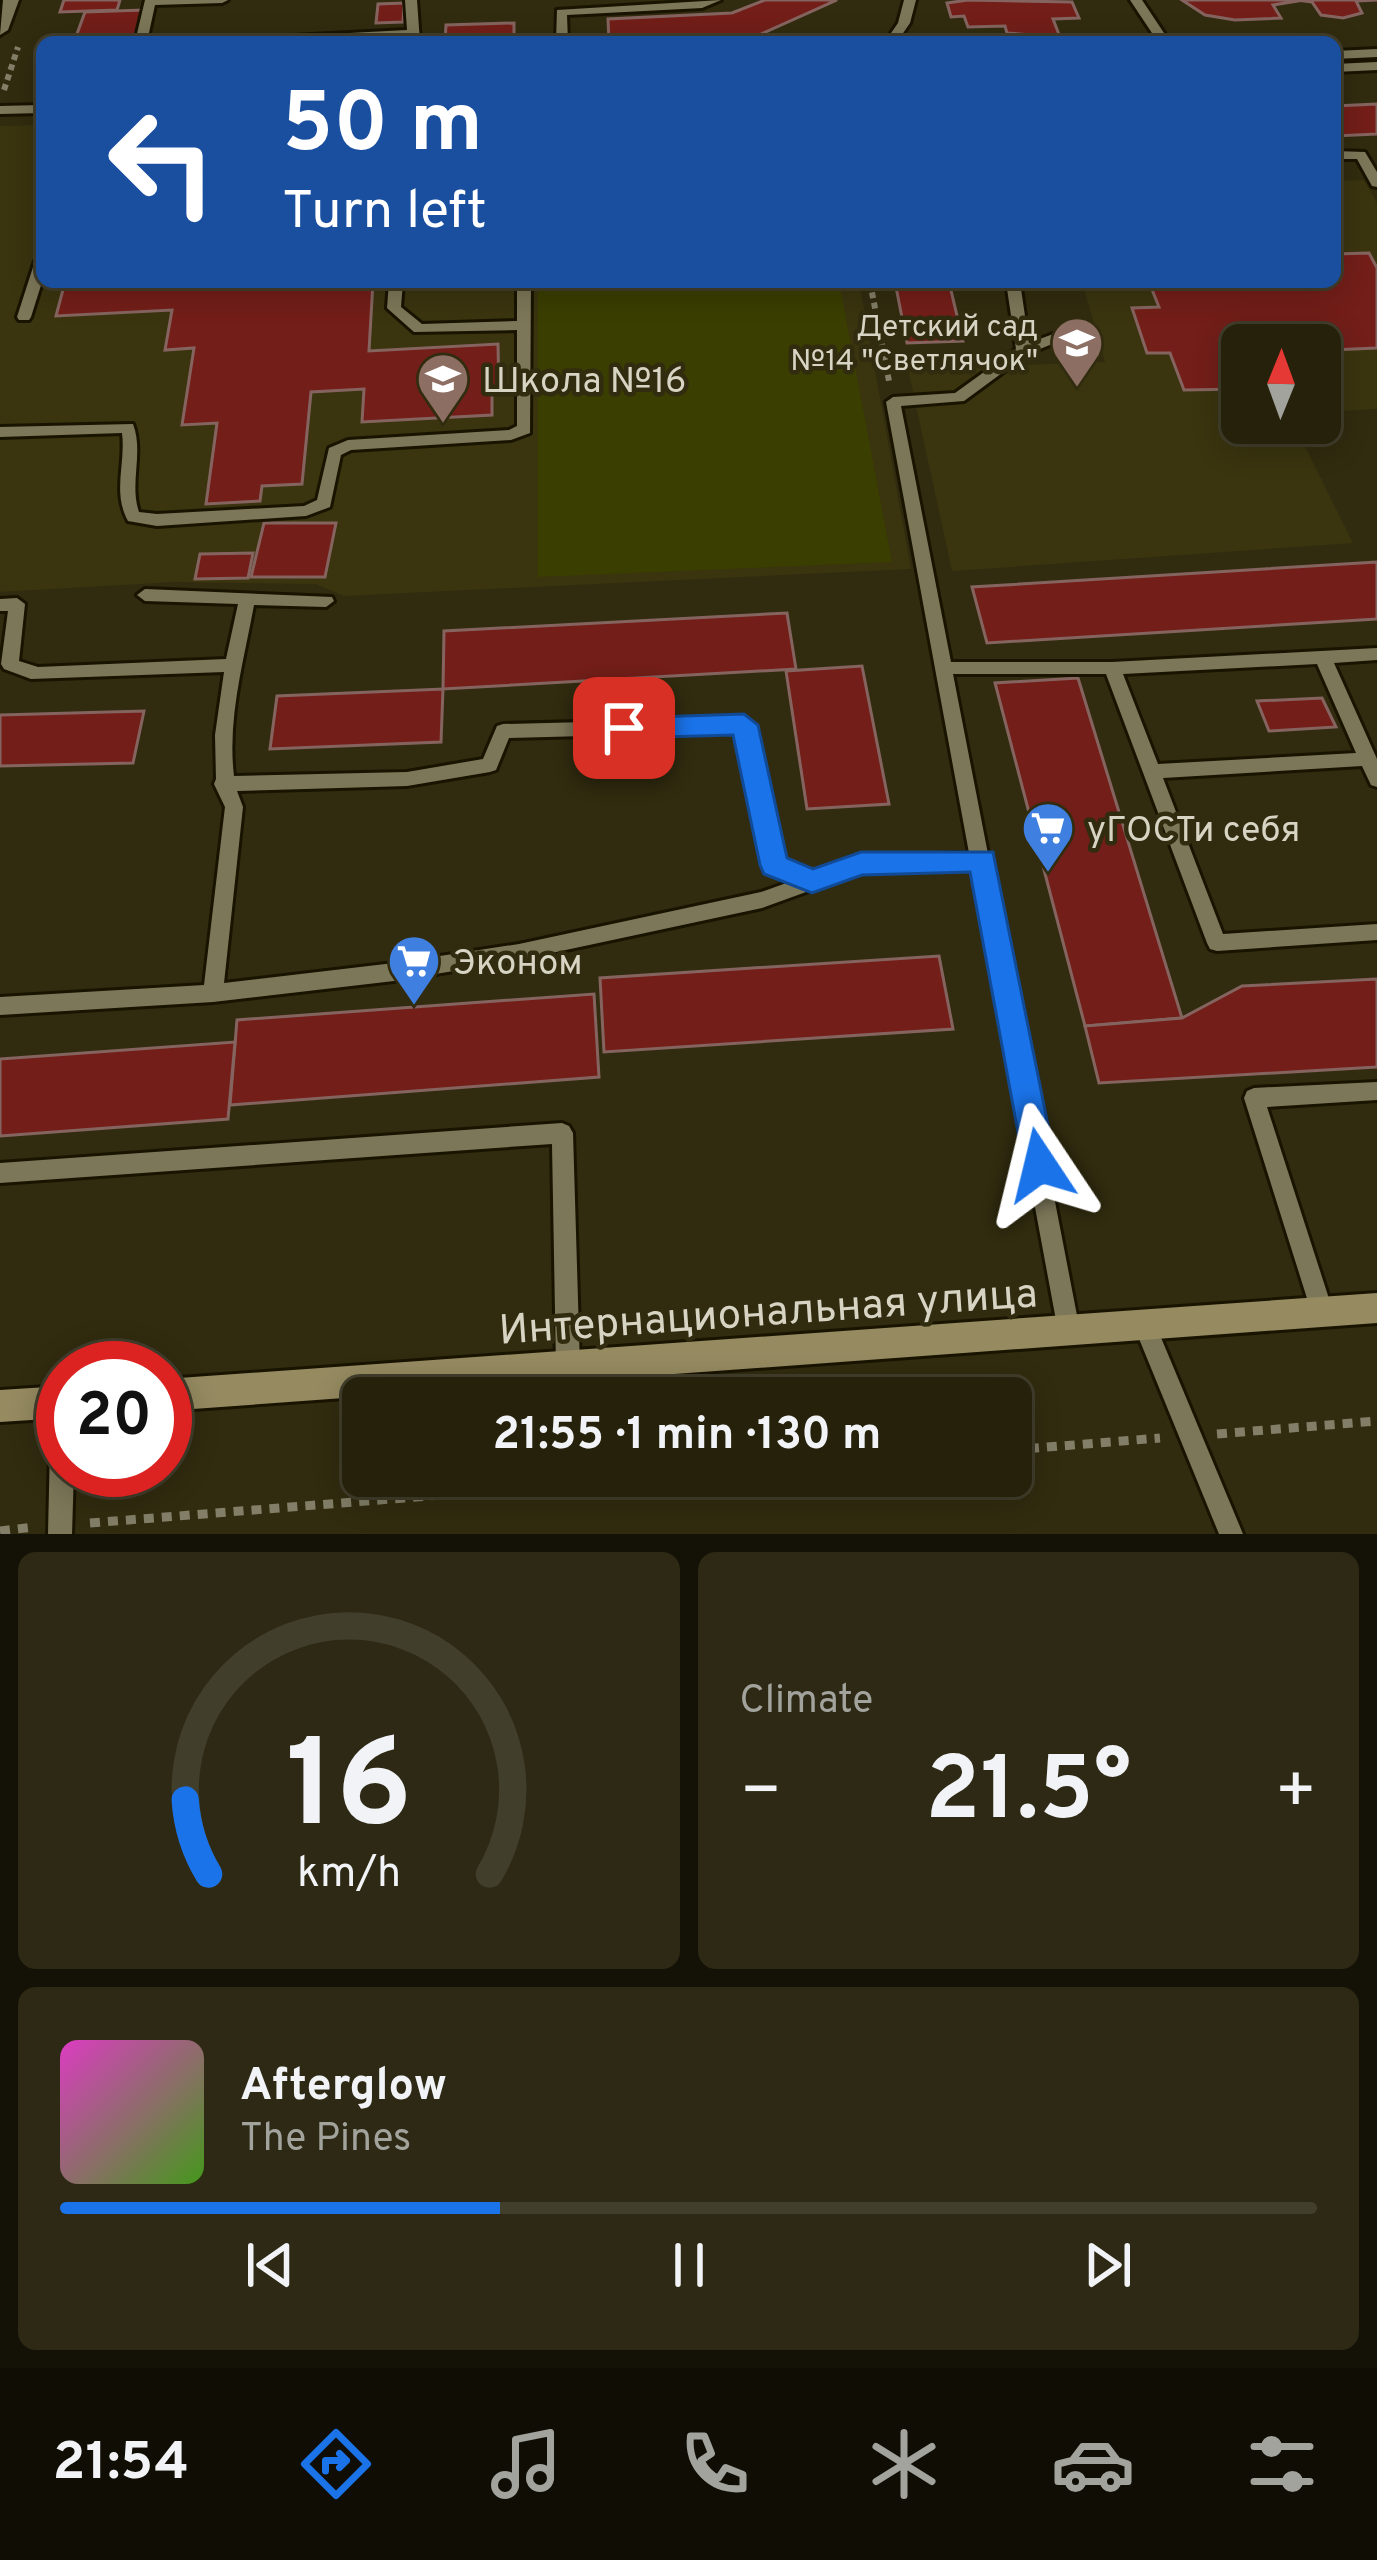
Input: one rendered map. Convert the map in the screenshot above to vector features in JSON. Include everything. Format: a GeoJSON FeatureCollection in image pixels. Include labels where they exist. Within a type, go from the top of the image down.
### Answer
{"type":"FeatureCollection","features":[{"type":"Feature","properties":{"kind":"main road","name":"Интернациональная улица"},"geometry":{"type":"LineString","coordinates":[[192,1393],[1377,1308]]}},
{"type":"Feature","properties":{"kind":"main road"},"geometry":{"type":"LineString","coordinates":[[0,1406],[36,1404]]}},
{"type":"Feature","properties":{"kind":"street"},"geometry":{"type":"LineString","coordinates":[[0,30],[10,0]]}},
{"type":"Feature","properties":{"kind":"lane"},"geometry":{"type":"LineString","coordinates":[[142,36],[151,1],[222,0]]}},
{"type":"Feature","properties":{"kind":"lane"},"geometry":{"type":"LineString","coordinates":[[411,0],[414,36]]}},
{"type":"Feature","properties":{"kind":"lane"},"geometry":{"type":"LineString","coordinates":[[562,36],[560,6],[702,5],[716,0]]}},
{"type":"Feature","properties":{"kind":"lane"},"geometry":{"type":"LineString","coordinates":[[894,36],[910,0]]}},
{"type":"Feature","properties":{"kind":"lane"},"geometry":{"type":"LineString","coordinates":[[1136,0],[1160,36]]}},
{"type":"Feature","properties":{"kind":"lane"},"geometry":{"type":"LineString","coordinates":[[1341,55],[1377,53]]}},
{"type":"Feature","properties":{"kind":"lane"},"geometry":{"type":"LineString","coordinates":[[1341,68],[1377,66]]}},
{"type":"Feature","properties":{"kind":"lane"},"geometry":{"type":"LineString","coordinates":[[0,110],[36,109]]}},
{"type":"Feature","properties":{"kind":"lane"},"geometry":{"type":"LineString","coordinates":[[1341,155],[1361,155],[1377,183]]}},
{"type":"Feature","properties":{"kind":"lane"},"geometry":{"type":"LineString","coordinates":[[24,317],[36,280]]}},
{"type":"Feature","properties":{"kind":"lane"},"geometry":{"type":"LineString","coordinates":[[396,288],[394,308],[419,329],[525,326]]}},
{"type":"Feature","properties":{"kind":"lane"},"geometry":{"type":"LineString","coordinates":[[0,432],[128,428],[134,443],[126,498],[134,517],[157,520],[306,511],[324,502],[334,452],[348,445],[511,435],[525,429],[524,288]]}},
{"type":"Feature","properties":{"kind":"lane"},"geometry":{"type":"LineString","coordinates":[[1014,288],[1023,351]]}},
{"type":"Feature","properties":{"kind":"lane"},"geometry":{"type":"LineString","coordinates":[[1064,334],[1023,351],[959,398],[893,402],[1070,1331]]}},
{"type":"Feature","properties":{"kind":"lane"},"geometry":{"type":"LineString","coordinates":[[146,595],[326,601]]}},
{"type":"Feature","properties":{"kind":"lane"},"geometry":{"type":"LineString","coordinates":[[213,993],[234,806],[223,784],[247,598]]}},
{"type":"Feature","properties":{"kind":"lane"},"geometry":{"type":"LineString","coordinates":[[0,605],[16,604],[10,664],[37,674],[236,665]]}},
{"type":"Feature","properties":{"kind":"lane"},"geometry":{"type":"LineString","coordinates":[[945,668],[1112,668],[1377,654]]}},
{"type":"Feature","properties":{"kind":"lane"},"geometry":{"type":"LineString","coordinates":[[1323,657],[1377,780]]}},
{"type":"Feature","properties":{"kind":"lane"},"geometry":{"type":"LineString","coordinates":[[1112,668],[1217,943],[1377,932]]}},
{"type":"Feature","properties":{"kind":"lane"},"geometry":{"type":"LineString","coordinates":[[223,784],[446,775],[490,765],[503,731],[744,725],[774,865],[812,881]]}},
{"type":"Feature","properties":{"kind":"lane"},"geometry":{"type":"LineString","coordinates":[[1151,772],[1368,759]]}},
{"type":"Feature","properties":{"kind":"lane"},"geometry":{"type":"LineString","coordinates":[[0,1006],[213,993],[519,952],[762,900],[861,864],[982,860]]}},
{"type":"Feature","properties":{"kind":"lane"},"geometry":{"type":"LineString","coordinates":[[1322,1311],[1254,1098],[1377,1091]]}},
{"type":"Feature","properties":{"kind":"lane"},"geometry":{"type":"LineString","coordinates":[[0,1173],[562,1133],[568,1367]]}},
{"type":"Feature","properties":{"kind":"lane"},"geometry":{"type":"LineString","coordinates":[[1144,1324],[1231,1534]]}},
{"type":"Feature","properties":{"kind":"lane"},"geometry":{"type":"LineString","coordinates":[[60,1529],[61,1497]]}},
{"type":"Feature","properties":{"kind":"path"},"geometry":{"type":"LineString","coordinates":[[871,288],[893,402]]}},
{"type":"Feature","properties":{"kind":"path"},"geometry":{"type":"LineString","coordinates":[[0,1531],[435,1497]]}},
{"type":"Feature","properties":{"kind":"shaded area","name":"Школа №16"},"geometry":{"type":"Polygon","coordinates":[[[36,125],[36,288],[860,288],[911,569],[344,596],[316,584],[174,582],[0,592],[0,126],[36,125]]]}},
{"type":"Feature","properties":{"kind":"shaded area","name":"Детский сад №14 \"Светлячок\""},"geometry":{"type":"Polygon","coordinates":[[[1364,180],[1377,203],[1377,409],[1341,411],[1341,324],[1221,324],[1221,444],[1304,444],[1353,543],[952,571],[908,369],[1105,362],[1084,288],[1341,288],[1341,181],[1364,180]]]}},
{"type":"Feature","properties":{"kind":"shaded area"},"geometry":{"type":"Polygon","coordinates":[[[538,288],[840,288],[892,562],[538,577],[538,288]]]}},
{"type":"Feature","properties":{"kind":"building"},"geometry":{"type":"Polygon","coordinates":[[[64,0],[120,0],[117,10],[60,12],[64,0]]]}},
{"type":"Feature","properties":{"kind":"building"},"geometry":{"type":"Polygon","coordinates":[[[765,0],[837,0],[755,36],[609,36],[608,19],[732,13],[765,0]]]}},
{"type":"Feature","properties":{"kind":"building"},"geometry":{"type":"Polygon","coordinates":[[[1182,0],[1298,1],[1273,5],[1281,18],[1235,20],[1205,15],[1182,0]]]}},
{"type":"Feature","properties":{"kind":"building"},"geometry":{"type":"Polygon","coordinates":[[[1297,0],[1377,0],[1356,1],[1362,13],[1343,18],[1321,15],[1312,2],[1297,0]]]}},
{"type":"Feature","properties":{"kind":"building"},"geometry":{"type":"Polygon","coordinates":[[[1072,2],[1079,18],[1053,19],[1060,36],[1007,33],[1005,26],[968,27],[964,16],[951,17],[947,3],[1072,2]]]}},
{"type":"Feature","properties":{"kind":"building"},"geometry":{"type":"Polygon","coordinates":[[[404,3],[403,22],[376,23],[378,4],[404,3]]]}},
{"type":"Feature","properties":{"kind":"building"},"geometry":{"type":"Polygon","coordinates":[[[143,10],[135,36],[76,36],[85,12],[143,10]]]}},
{"type":"Feature","properties":{"kind":"building"},"geometry":{"type":"Polygon","coordinates":[[[514,23],[514,36],[445,36],[446,25],[514,23]]]}},
{"type":"Feature","properties":{"kind":"building"},"geometry":{"type":"Polygon","coordinates":[[[1377,104],[1377,134],[1341,136],[1341,106],[1377,104]]]}},
{"type":"Feature","properties":{"kind":"building"},"geometry":{"type":"Polygon","coordinates":[[[1369,253],[1377,268],[1377,348],[1341,350],[1341,324],[1221,324],[1221,389],[1184,390],[1170,353],[1147,353],[1132,308],[1159,307],[1151,288],[1341,288],[1341,254],[1369,253]]]}},
{"type":"Feature","properties":{"kind":"building","name":"Школа №16"},"geometry":{"type":"Polygon","coordinates":[[[63,288],[373,288],[369,351],[498,344],[499,394],[492,394],[492,415],[362,422],[364,389],[311,392],[302,484],[262,486],[260,501],[206,504],[217,423],[182,425],[194,348],[165,350],[172,310],[56,316],[63,288]]]}},
{"type":"Feature","properties":{"kind":"building"},"geometry":{"type":"Polygon","coordinates":[[[896,288],[950,288],[963,341],[907,343],[896,288]]]}},
{"type":"Feature","properties":{"kind":"building"},"geometry":{"type":"Polygon","coordinates":[[[264,523],[336,523],[325,577],[251,577],[264,523]]]}},
{"type":"Feature","properties":{"kind":"building"},"geometry":{"type":"Polygon","coordinates":[[[253,553],[248,578],[195,579],[200,554],[253,553]]]}},
{"type":"Feature","properties":{"kind":"building"},"geometry":{"type":"Polygon","coordinates":[[[1377,562],[1377,619],[987,643],[972,587],[1377,562]]]}},
{"type":"Feature","properties":{"kind":"building"},"geometry":{"type":"Polygon","coordinates":[[[787,613],[796,669],[443,689],[444,631],[787,613]]]}},
{"type":"Feature","properties":{"kind":"building"},"geometry":{"type":"Polygon","coordinates":[[[862,666],[889,804],[807,809],[786,671],[862,666]]]}},
{"type":"Feature","properties":{"kind":"building"},"geometry":{"type":"Polygon","coordinates":[[[1078,678],[1182,1018],[1085,1026],[995,683],[1078,678]]]}},
{"type":"Feature","properties":{"kind":"building"},"geometry":{"type":"Polygon","coordinates":[[[443,689],[441,742],[270,749],[277,696],[443,689]]]}},
{"type":"Feature","properties":{"kind":"building"},"geometry":{"type":"Polygon","coordinates":[[[1322,698],[1336,727],[1269,731],[1257,701],[1322,698]]]}},
{"type":"Feature","properties":{"kind":"building"},"geometry":{"type":"Polygon","coordinates":[[[144,711],[133,763],[0,766],[0,715],[144,711]]]}},
{"type":"Feature","properties":{"kind":"building"},"geometry":{"type":"Polygon","coordinates":[[[939,956],[953,1029],[604,1052],[600,978],[939,956]]]}},
{"type":"Feature","properties":{"kind":"building"},"geometry":{"type":"Polygon","coordinates":[[[1377,979],[1377,1067],[1099,1083],[1085,1026],[1182,1018],[1242,986],[1377,979]]]}},
{"type":"Feature","properties":{"kind":"building"},"geometry":{"type":"Polygon","coordinates":[[[594,994],[599,1077],[230,1105],[237,1020],[594,994]]]}},
{"type":"Feature","properties":{"kind":"building"},"geometry":{"type":"Polygon","coordinates":[[[235,1042],[228,1119],[0,1136],[0,1059],[235,1042]]]}},
{"type":"Feature","properties":{"kind":"place","name":"Детский сад №14 \"Светлячок\""},"geometry":{"type":"Point","coordinates":[1077,389]}},
{"type":"Feature","properties":{"kind":"place","name":"Школа №16"},"geometry":{"type":"Point","coordinates":[443,425]}},
{"type":"Feature","properties":{"kind":"place","name":"уГОСТи себя"},"geometry":{"type":"Point","coordinates":[1048,874]}},
{"type":"Feature","properties":{"kind":"place","name":"Эконом"},"geometry":{"type":"Point","coordinates":[414,1007]}},
{"type":"Feature","properties":{"kind":"route"},"geometry":{"type":"LineString","coordinates":[[624,728],[744,725],[774,865],[812,881],[861,864],[982,860],[1040,1165]]}}]}
